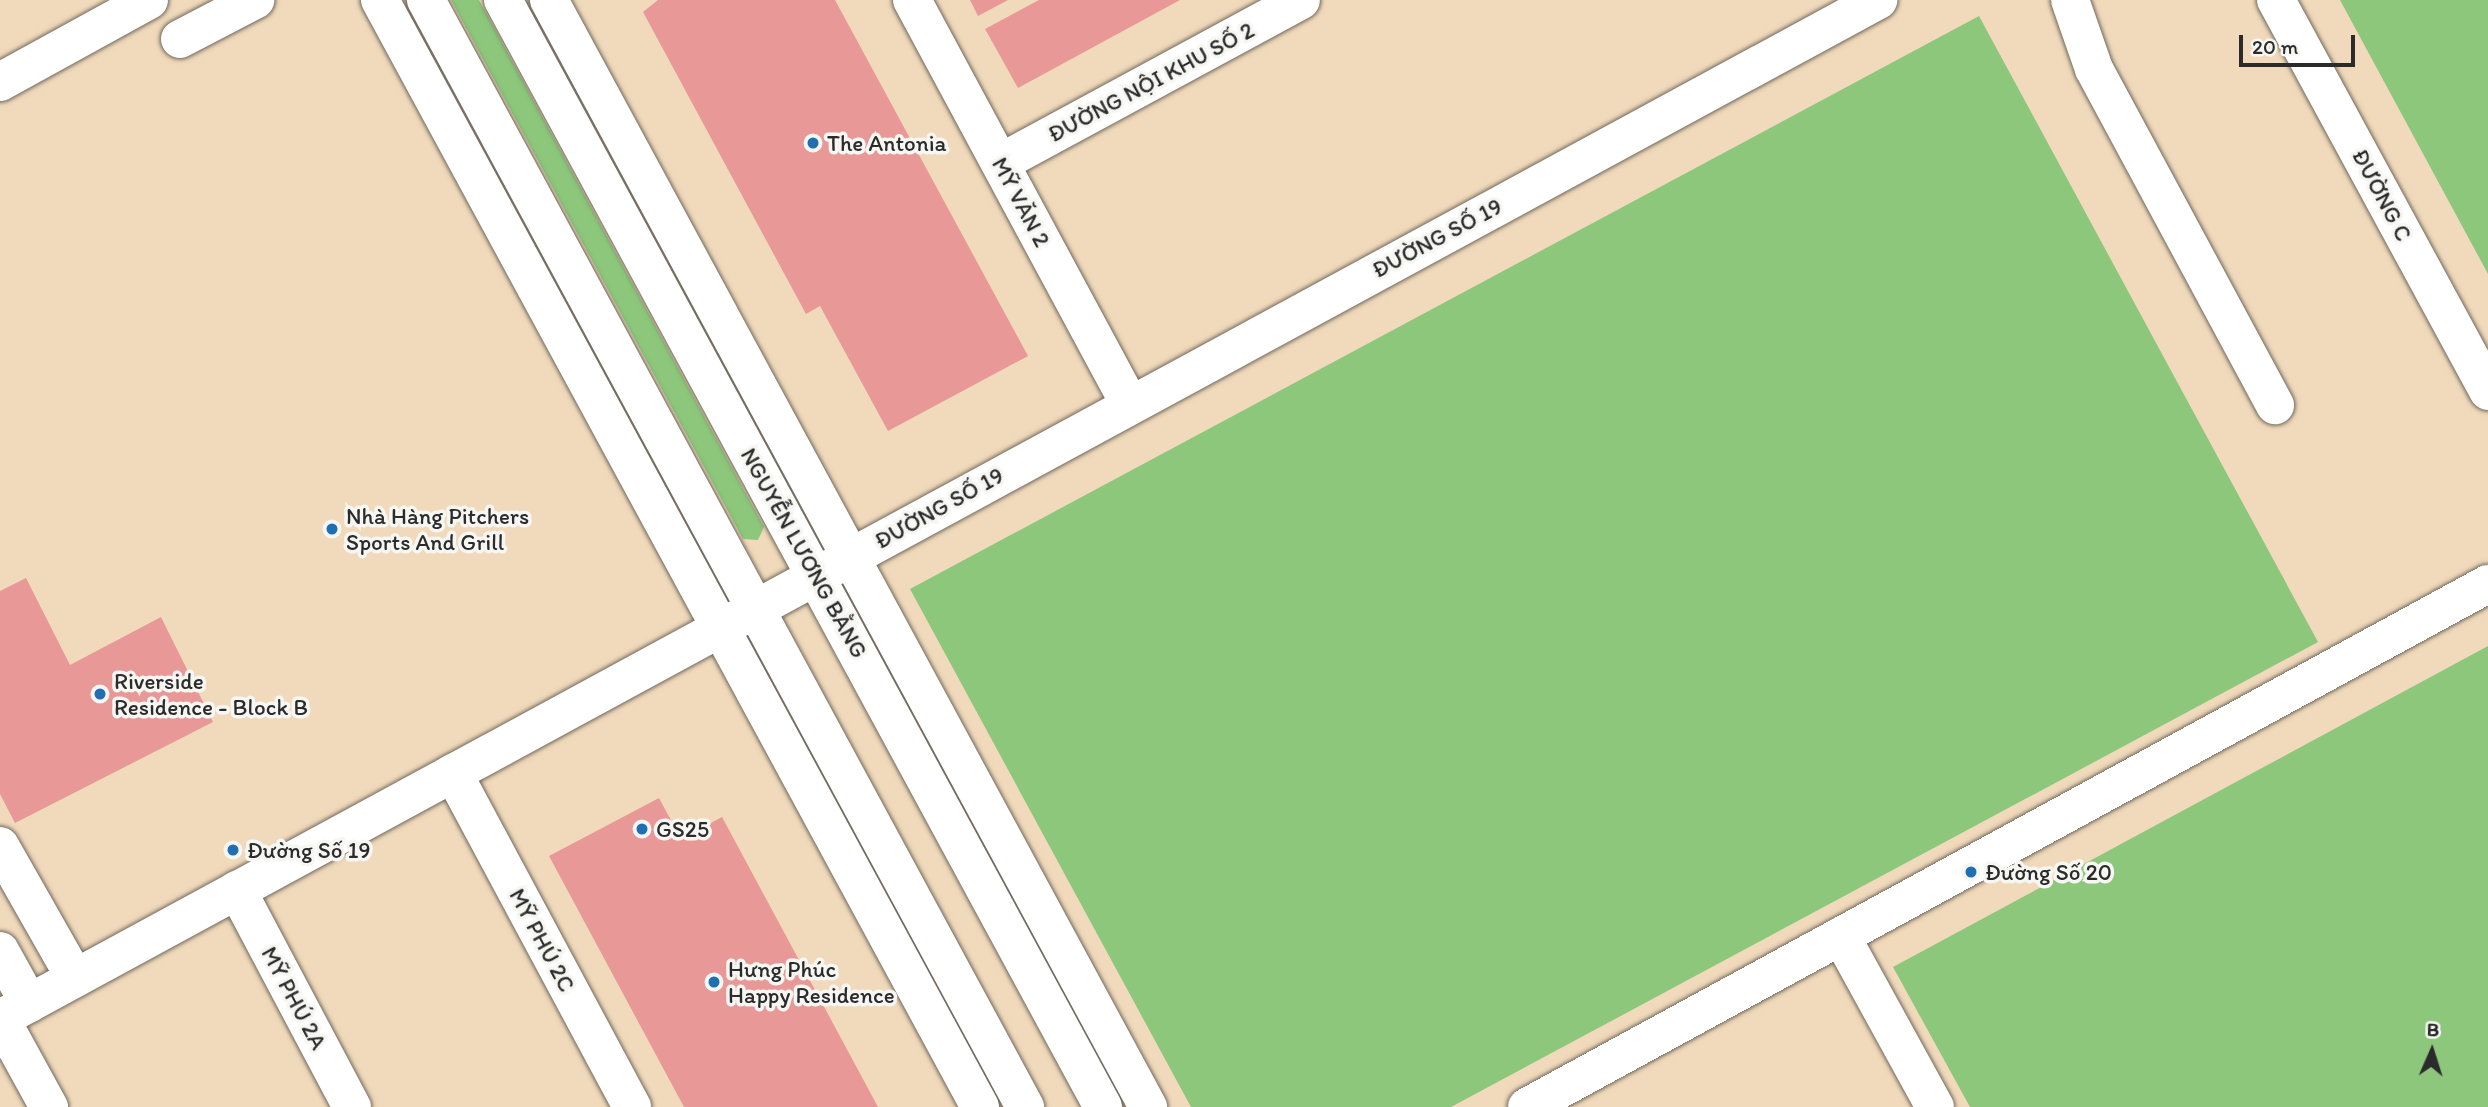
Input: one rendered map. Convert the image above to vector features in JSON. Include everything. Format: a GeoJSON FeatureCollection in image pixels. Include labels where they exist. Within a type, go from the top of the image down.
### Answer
{"type":"FeatureCollection","features":[{"type":"Feature","properties":{"kind":"street"},"geometry":{"type":"LineString","coordinates":[[4,71],[149,0]]}},
{"type":"Feature","properties":{"kind":"street"},"geometry":{"type":"LineString","coordinates":[[180,39],[255,0]]}},
{"type":"Feature","properties":{"kind":"street"},"geometry":{"type":"LineString","coordinates":[[380,0],[980,1107]]}},
{"type":"Feature","properties":{"kind":"street"},"geometry":{"type":"LineString","coordinates":[[426,0],[1025,1107]]}},
{"type":"Feature","properties":{"kind":"street","name":"NGUYỄN LƯƠNG BẰNG"},"geometry":{"type":"LineString","coordinates":[[503,0],[1103,1107]]}},
{"type":"Feature","properties":{"kind":"street","name":"NGUYỄN LƯƠNG BẰNG"},"geometry":{"type":"LineString","coordinates":[[549,0],[852,555],[1148,1107]]}},
{"type":"Feature","properties":{"kind":"street","name":"MỸ VĂN 2"},"geometry":{"type":"LineString","coordinates":[[912,0],[1129,405]]}},
{"type":"Feature","properties":{"kind":"street","name":"ĐƯỜNG NỘI KHU SỐ 2"},"geometry":{"type":"LineString","coordinates":[[1000,163],[1301,0]]}},
{"type":"Feature","properties":{"kind":"street","name":"ĐƯỜNG SỐ 19"},"geometry":{"type":"LineString","coordinates":[[10,1013],[1878,0]]}},
{"type":"Feature","properties":{"kind":"street"},"geometry":{"type":"LineString","coordinates":[[2070,0],[2094,69],[2275,405]]}},
{"type":"Feature","properties":{"kind":"street","name":"ĐƯỜNG C"},"geometry":{"type":"LineString","coordinates":[[2276,0],[2488,391]]}},
{"type":"Feature","properties":{"kind":"street"},"geometry":{"type":"LineString","coordinates":[[1527,1107],[2488,584]]}},
{"type":"Feature","properties":{"kind":"street","name":"MỸ PHÚ 2C"},"geometry":{"type":"LineString","coordinates":[[453,773],[632,1107]]}},
{"type":"Feature","properties":{"kind":"street"},"geometry":{"type":"LineString","coordinates":[[0,846],[75,978]]}},
{"type":"Feature","properties":{"kind":"street","name":"MỸ PHÚ 2A"},"geometry":{"type":"LineString","coordinates":[[237,890],[352,1107]]}},
{"type":"Feature","properties":{"kind":"street"},"geometry":{"type":"LineString","coordinates":[[1841,936],[1935,1107]]}},
{"type":"Feature","properties":{"kind":"street"},"geometry":{"type":"LineString","coordinates":[[0,951],[10,1013],[48,1107]]}},
{"type":"Feature","properties":{"kind":"green space"},"geometry":{"type":"Polygon","coordinates":[[[451,0],[479,0],[764,527],[758,540],[743,539],[451,0]]]}},
{"type":"Feature","properties":{"kind":"green space"},"geometry":{"type":"Polygon","coordinates":[[[2340,0],[2488,0],[2488,274],[2340,0]]]}},
{"type":"Feature","properties":{"kind":"green space"},"geometry":{"type":"Polygon","coordinates":[[[1979,16],[2318,642],[1451,1107],[1191,1107],[910,589],[1979,16]]]}},
{"type":"Feature","properties":{"kind":"green space"},"geometry":{"type":"Polygon","coordinates":[[[2488,646],[2488,1107],[1970,1107],[1893,967],[2488,646]]]}},
{"type":"Feature","properties":{"kind":"building","name":"The Antonia"},"geometry":{"type":"Polygon","coordinates":[[[658,0],[835,0],[1028,356],[888,431],[820,306],[806,314],[643,12],[658,0]]]}},
{"type":"Feature","properties":{"kind":"building"},"geometry":{"type":"Polygon","coordinates":[[[970,0],[1008,0],[978,16],[970,0]]]}},
{"type":"Feature","properties":{"kind":"building"},"geometry":{"type":"Polygon","coordinates":[[[1039,0],[1180,0],[1018,88],[985,29],[1039,0]]]}},
{"type":"Feature","properties":{"kind":"building","name":"Riverside Residence - Block B"},"geometry":{"type":"Polygon","coordinates":[[[26,578],[70,665],[161,617],[213,722],[15,823],[0,794],[0,591],[26,578]]]}},
{"type":"Feature","properties":{"kind":"building","name":"Hưng Phúc Happy Residence"},"geometry":{"type":"Polygon","coordinates":[[[659,798],[681,839],[722,817],[878,1107],[684,1107],[549,856],[659,798]]]}},
{"type":"Feature","properties":{"kind":"place","name":"The Antonia"},"geometry":{"type":"Point","coordinates":[813,143]}},
{"type":"Feature","properties":{"kind":"place","name":"Nhà Hàng Pitchers Sports And Grill"},"geometry":{"type":"Point","coordinates":[332,529]}},
{"type":"Feature","properties":{"kind":"place","name":"Riverside Residence - Block B"},"geometry":{"type":"Point","coordinates":[100,694]}},
{"type":"Feature","properties":{"kind":"place","name":"GS25"},"geometry":{"type":"Point","coordinates":[642,829]}},
{"type":"Feature","properties":{"kind":"place","name":"Đường Số 19"},"geometry":{"type":"Point","coordinates":[233,850]}},
{"type":"Feature","properties":{"kind":"place","name":"Đường Số 20"},"geometry":{"type":"Point","coordinates":[1971,872]}},
{"type":"Feature","properties":{"kind":"place","name":"Hưng Phúc Happy Residence"},"geometry":{"type":"Point","coordinates":[714,982]}}]}
